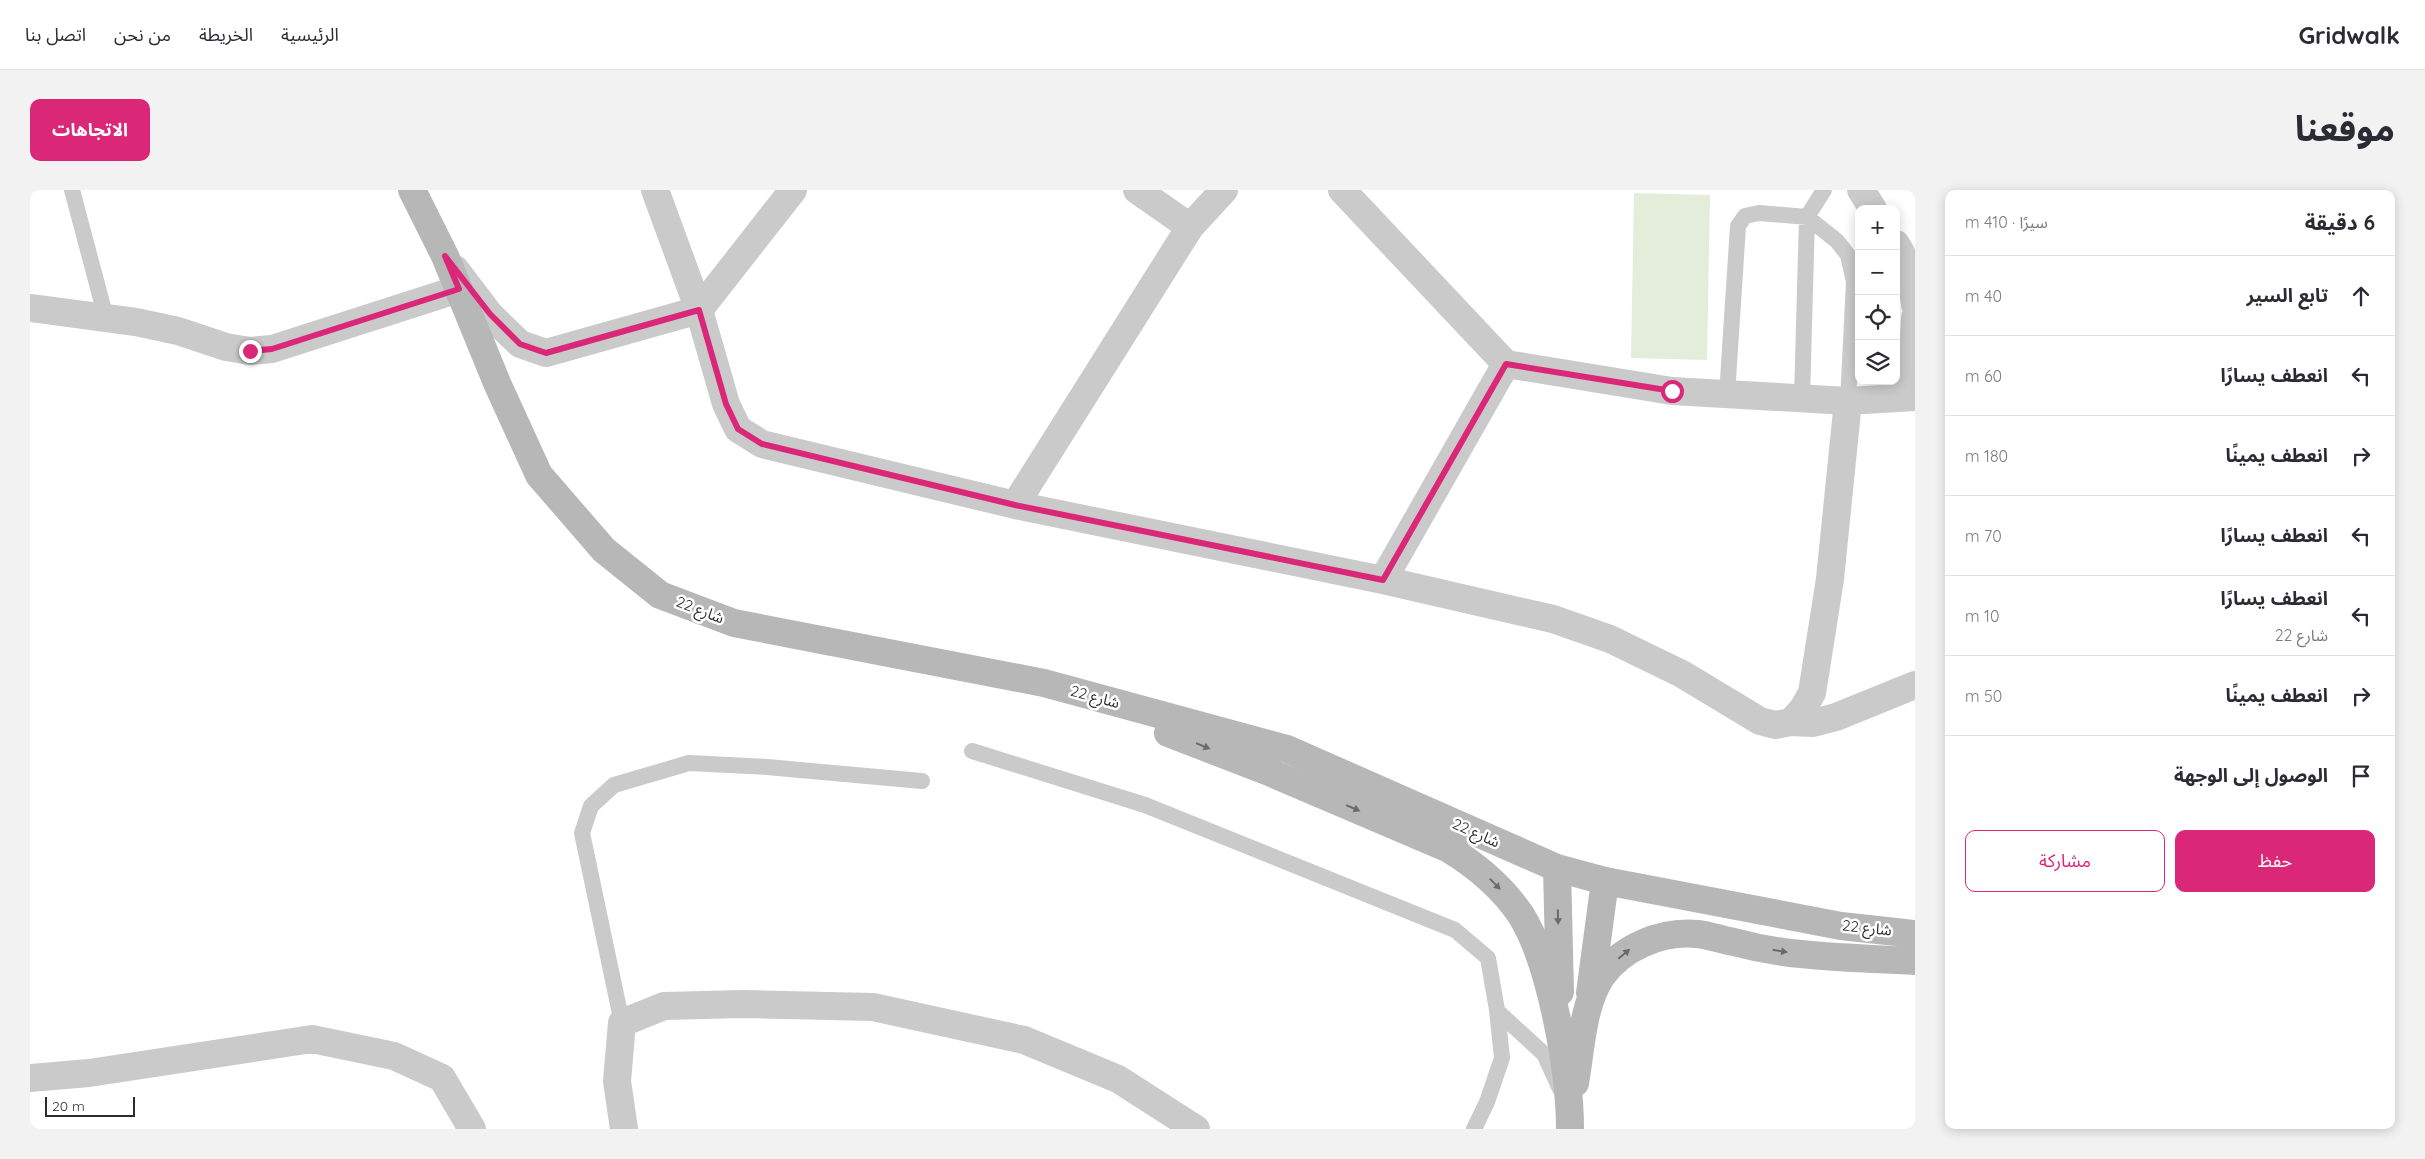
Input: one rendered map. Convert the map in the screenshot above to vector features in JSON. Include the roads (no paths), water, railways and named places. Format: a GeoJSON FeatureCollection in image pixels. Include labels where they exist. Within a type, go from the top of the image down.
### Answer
{"type":"FeatureCollection","features":[{"type":"Feature","properties":{"kind":"street","name":"شارع 22"},"geometry":{"type":"LineString","coordinates":[[412,190],[445,256],[497,383],[539,475],[604,550],[660,595],[734,623],[1044,684],[1287,749],[1557,868],[1605,881],[1842,926],[1915,934]]}},
{"type":"Feature","properties":{"kind":"street","name":"شارع 22"},"geometry":{"type":"LineString","coordinates":[[435,190],[445,256]]}},
{"type":"Feature","properties":{"kind":"street"},"geometry":{"type":"LineString","coordinates":[[655,190],[699,310],[726,404],[738,429],[762,444],[1015,505],[1383,580],[1552,619],[1610,639],[1682,674],[1760,721],[1775,724],[1791,722],[1813,723],[1836,718],[1915,686]]}},
{"type":"Feature","properties":{"kind":"street"},"geometry":{"type":"LineString","coordinates":[[445,256],[490,314],[520,344],[546,353],[699,310],[793,190]]}},
{"type":"Feature","properties":{"kind":"street"},"geometry":{"type":"LineString","coordinates":[[1137,190],[1190,227]]}},
{"type":"Feature","properties":{"kind":"street"},"geometry":{"type":"LineString","coordinates":[[1015,505],[1190,227],[1224,190]]}},
{"type":"Feature","properties":{"kind":"street"},"geometry":{"type":"LineString","coordinates":[[1342,190],[1506,364],[1672,391],[1848,400],[1907,396],[1915,318]]}},
{"type":"Feature","properties":{"kind":"street"},"geometry":{"type":"LineString","coordinates":[[1861,190],[1870,205]]}},
{"type":"Feature","properties":{"kind":"street"},"geometry":{"type":"LineString","coordinates":[[1900,250],[1911,280],[1915,304]]}},
{"type":"Feature","properties":{"kind":"street"},"geometry":{"type":"LineString","coordinates":[[30,308],[106,318],[178,331],[226,347],[250,351],[272,349],[459,289]]}},
{"type":"Feature","properties":{"kind":"street"},"geometry":{"type":"LineString","coordinates":[[1383,580],[1506,364]]}},
{"type":"Feature","properties":{"kind":"street"},"geometry":{"type":"LineString","coordinates":[[1791,722],[1802,710],[1812,693],[1830,579],[1848,400]]}},
{"type":"Feature","properties":{"kind":"street"},"geometry":{"type":"LineString","coordinates":[[1044,684],[1278,776],[1449,849],[1471,862],[1508,898],[1522,917],[1545,974],[1561,1036]]}},
{"type":"Feature","properties":{"kind":"street"},"geometry":{"type":"LineString","coordinates":[[1557,868],[1561,1036],[1570,1121]]}},
{"type":"Feature","properties":{"kind":"street"},"geometry":{"type":"LineString","coordinates":[[1570,1121],[1605,881]]}},
{"type":"Feature","properties":{"kind":"street"},"geometry":{"type":"LineString","coordinates":[[1587,1012],[1602,977],[1627,950],[1645,942],[1672,935],[1697,934],[1752,947],[1801,954],[1915,961]]}},
{"type":"Feature","properties":{"kind":"street"},"geometry":{"type":"LineString","coordinates":[[624,1129],[617,1081],[622,1023],[664,1006],[744,1004],[872,1006],[1024,1040],[1118,1079],[1196,1129]]}},
{"type":"Feature","properties":{"kind":"street"},"geometry":{"type":"LineString","coordinates":[[30,1078],[89,1073],[312,1039],[394,1056],[442,1078],[472,1129]]}},
{"type":"Feature","properties":{"kind":"lane"},"geometry":{"type":"LineString","coordinates":[[72,190],[106,318]]}},
{"type":"Feature","properties":{"kind":"lane"},"geometry":{"type":"LineString","coordinates":[[1802,398],[1807,216],[1824,190]]}},
{"type":"Feature","properties":{"kind":"lane"},"geometry":{"type":"LineString","coordinates":[[1727,394],[1738,226],[1745,216],[1760,214],[1807,216],[1837,241],[1848,255],[1854,282],[1848,400]]}},
{"type":"Feature","properties":{"kind":"lane"},"geometry":{"type":"LineString","coordinates":[[972,751],[1146,805],[1455,930],[1488,958],[1502,1058],[1487,1102],[1474,1129]]}},
{"type":"Feature","properties":{"kind":"lane"},"geometry":{"type":"LineString","coordinates":[[622,1023],[582,833],[591,806],[614,786],[689,763],[767,767],[922,781]]}},
{"type":"Feature","properties":{"kind":"lane"},"geometry":{"type":"LineString","coordinates":[[1497,1012],[1544,1054],[1570,1121]]}}]}
